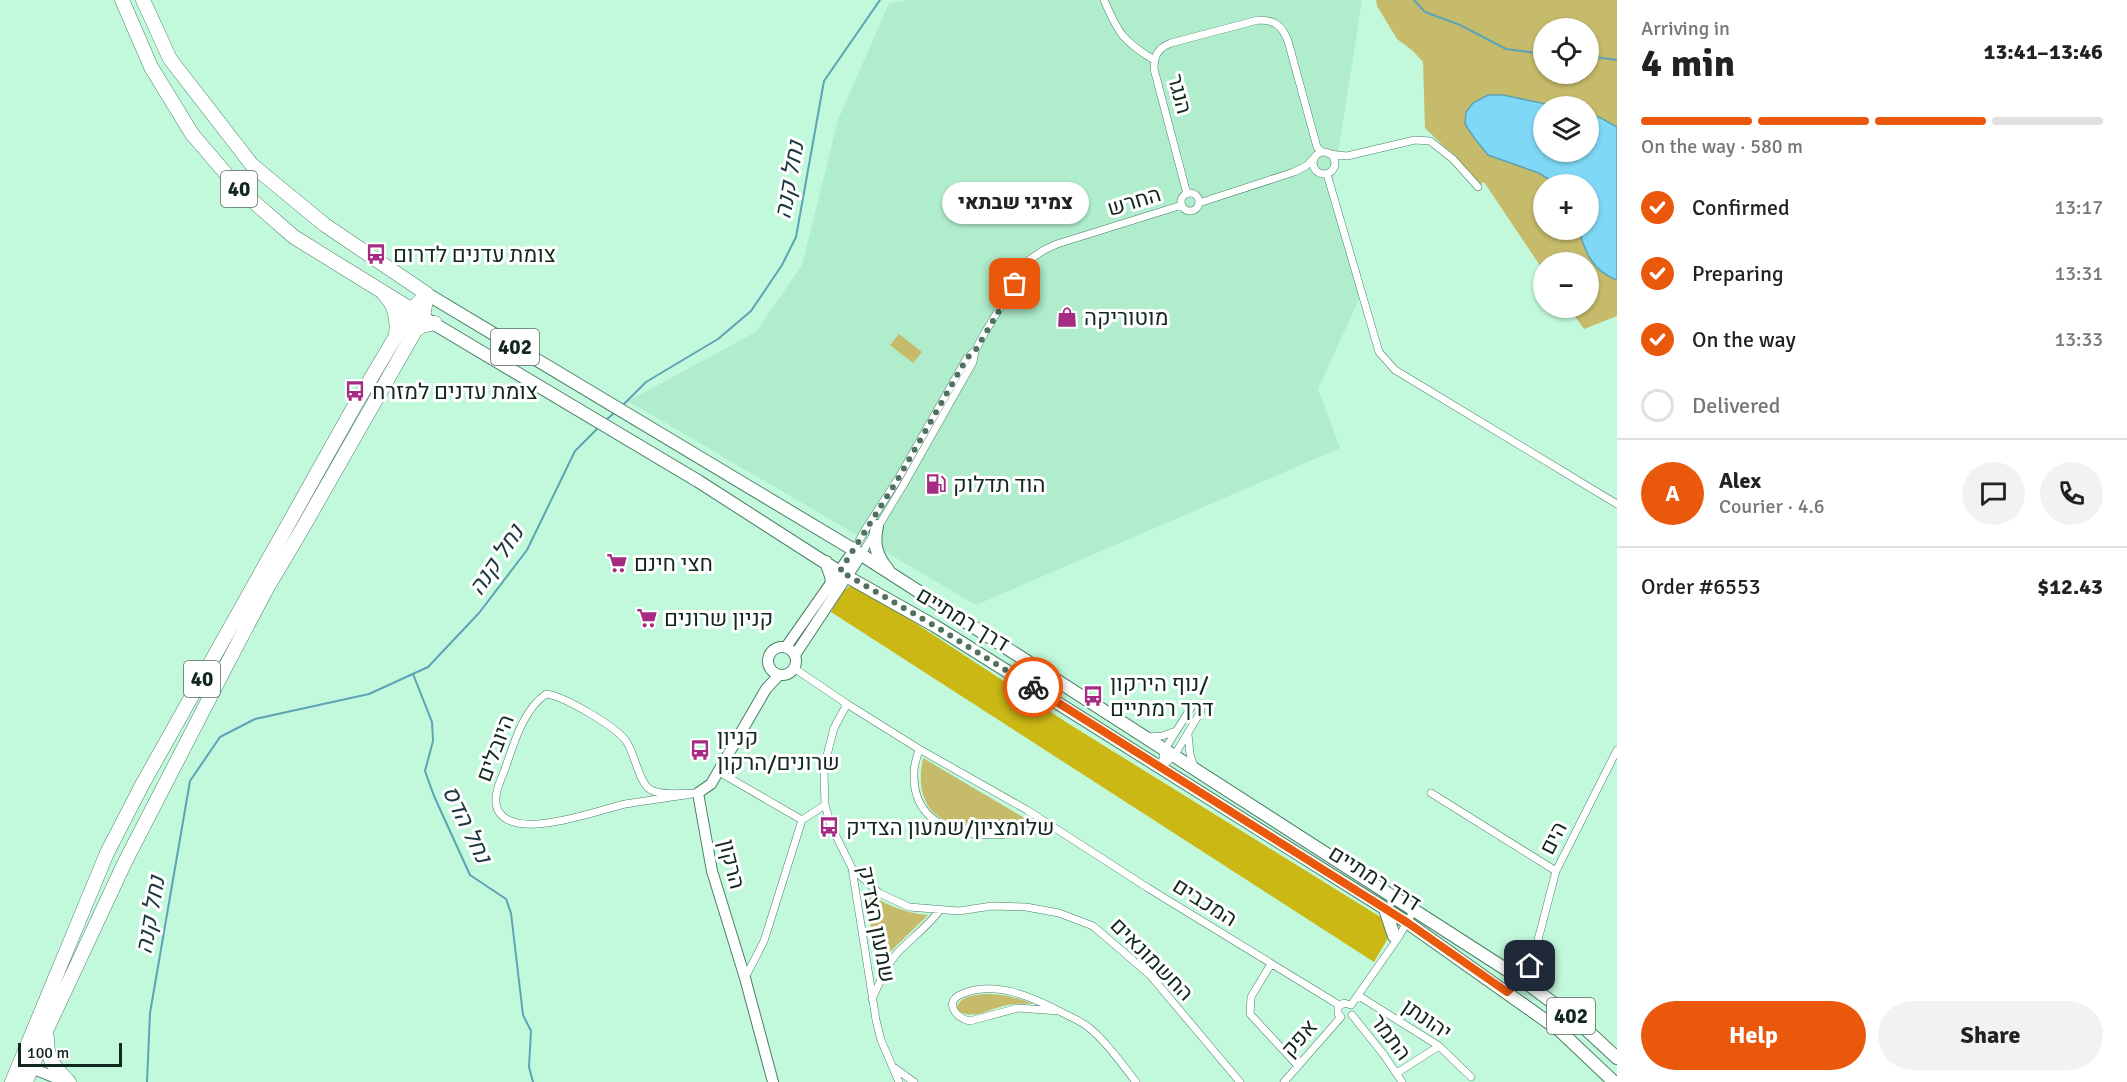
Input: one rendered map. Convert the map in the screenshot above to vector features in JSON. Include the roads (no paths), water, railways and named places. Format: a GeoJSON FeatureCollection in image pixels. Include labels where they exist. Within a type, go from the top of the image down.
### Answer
{"type":"FeatureCollection","features":[{"type":"Feature","properties":{"kind":"highway","name":"40"},"geometry":{"type":"LineString","coordinates":[[122,0],[151,67],[192,134],[239,189],[294,237],[423,316]]}},
{"type":"Feature","properties":{"kind":"highway","name":"40"},"geometry":{"type":"LineString","coordinates":[[12,1082],[26,1066],[47,1029],[125,862],[240,637],[414,331],[422,326],[427,294],[325,225],[252,165],[170,59],[143,0]]}},
{"type":"Feature","properties":{"kind":"highway"},"geometry":{"type":"LineString","coordinates":[[380,290],[387,297],[395,312],[397,325],[393,342]]}},
{"type":"Feature","properties":{"kind":"highway","name":"40"},"geometry":{"type":"LineString","coordinates":[[26,1082],[26,1066],[107,853],[142,785],[355,405],[393,342],[423,316]]}},
{"type":"Feature","properties":{"kind":"highway"},"geometry":{"type":"LineString","coordinates":[[47,1029],[48,1057],[67,1082]]}},
{"type":"Feature","properties":{"kind":"main road","name":"דרך רמתיים"},"geometry":{"type":"LineString","coordinates":[[427,294],[857,553],[1146,736],[1517,977],[1576,1020],[1617,1058]]}},
{"type":"Feature","properties":{"kind":"main road","name":"402"},"geometry":{"type":"LineString","coordinates":[[423,316],[741,507],[826,562],[831,576],[843,579]]}},
{"type":"Feature","properties":{"kind":"main road"},"geometry":{"type":"LineString","coordinates":[[877,526],[874,543],[876,550],[894,577]]}},
{"type":"Feature","properties":{"kind":"main road","name":"דרך רמתיים"},"geometry":{"type":"LineString","coordinates":[[843,579],[935,626],[1405,921],[1559,1030],[1614,1082]]}},
{"type":"Feature","properties":{"kind":"main road"},"geometry":{"type":"LineString","coordinates":[[1385,909],[1394,941],[1411,932],[1423,933]]}},
{"type":"Feature","properties":{"kind":"street"},"geometry":{"type":"LineString","coordinates":[[1104,0],[1119,33],[1154,60]]}},
{"type":"Feature","properties":{"kind":"street","name":"הנגר"},"geometry":{"type":"LineString","coordinates":[[1187,194],[1157,84],[1154,60],[1160,49],[1171,42],[1258,20],[1275,22],[1282,27],[1288,41],[1317,147],[1326,153]]}},
{"type":"Feature","properties":{"kind":"street"},"geometry":{"type":"LineString","coordinates":[[1199,202],[1294,172],[1306,166],[1315,157],[1326,153],[1347,156],[1415,140],[1430,141],[1453,159],[1478,187]]}},
{"type":"Feature","properties":{"kind":"street"},"geometry":{"type":"LineString","coordinates":[[1326,153],[1334,159],[1335,166]]}},
{"type":"Feature","properties":{"kind":"street"},"geometry":{"type":"LineString","coordinates":[[1294,172],[1323,174],[1347,156]]}},
{"type":"Feature","properties":{"kind":"street"},"geometry":{"type":"LineString","coordinates":[[1315,157],[1312,165],[1323,174],[1378,352],[1395,370],[1617,504]]}},
{"type":"Feature","properties":{"kind":"street"},"geometry":{"type":"LineString","coordinates":[[1187,194],[1197,196],[1199,202],[1197,208],[1186,209],[1182,205],[1182,198],[1187,194]]}},
{"type":"Feature","properties":{"kind":"street","name":"החרש"},"geometry":{"type":"LineString","coordinates":[[857,553],[865,530],[898,479],[967,358],[975,351],[1027,265],[1039,253],[1067,240],[1182,205]]}},
{"type":"Feature","properties":{"kind":"street","name":"החרש"},"geometry":{"type":"LineString","coordinates":[[857,553],[904,484],[968,372],[975,351]]}},
{"type":"Feature","properties":{"kind":"street"},"geometry":{"type":"LineString","coordinates":[[775,673],[786,674],[794,668],[795,655],[857,553]]}},
{"type":"Feature","properties":{"kind":"street"},"geometry":{"type":"LineString","coordinates":[[775,673],[768,662],[770,654],[777,648],[786,647],[843,579]]}},
{"type":"Feature","properties":{"kind":"street"},"geometry":{"type":"LineString","coordinates":[[786,647],[795,655]]}},
{"type":"Feature","properties":{"kind":"street","name":"המכבים"},"geometry":{"type":"LineString","coordinates":[[794,668],[919,749],[986,786],[1339,1005]]}},
{"type":"Feature","properties":{"kind":"street"},"geometry":{"type":"LineString","coordinates":[[698,793],[711,784],[719,772],[775,673]]}},
{"type":"Feature","properties":{"kind":"street","name":"היובלים"},"geometry":{"type":"LineString","coordinates":[[546,694],[556,695],[617,732],[631,749],[642,780],[649,789],[661,792],[698,793],[624,805],[550,824],[526,824],[505,818],[498,811],[495,799],[512,749],[528,712],[537,700],[546,694]]}},
{"type":"Feature","properties":{"kind":"street","name":"שמעון הצדיק"},"geometry":{"type":"LineString","coordinates":[[847,704],[834,729],[827,755],[824,771],[825,805],[831,826],[852,868],[872,999],[881,1040],[899,1082]]}},
{"type":"Feature","properties":{"kind":"street"},"geometry":{"type":"LineString","coordinates":[[1161,768],[1176,731],[1192,705]]}},
{"type":"Feature","properties":{"kind":"street"},"geometry":{"type":"LineString","coordinates":[[1161,768],[1169,753],[1188,734],[1201,711]]}},
{"type":"Feature","properties":{"kind":"street"},"geometry":{"type":"LineString","coordinates":[[1146,736],[1162,736],[1176,731]]}},
{"type":"Feature","properties":{"kind":"street"},"geometry":{"type":"LineString","coordinates":[[1188,734],[1191,760],[1197,771]]}},
{"type":"Feature","properties":{"kind":"street"},"geometry":{"type":"LineString","coordinates":[[919,749],[914,771],[918,798],[923,809],[942,825],[970,833],[996,836],[1030,833],[1053,827]]}},
{"type":"Feature","properties":{"kind":"street","name":"הים"},"geometry":{"type":"LineString","coordinates":[[1507,992],[1536,948],[1556,871],[1617,750]]}},
{"type":"Feature","properties":{"kind":"street"},"geometry":{"type":"LineString","coordinates":[[719,772],[802,820]]}},
{"type":"Feature","properties":{"kind":"street","name":"הרקון"},"geometry":{"type":"LineString","coordinates":[[698,793],[712,871],[745,978],[773,1082]]}},
{"type":"Feature","properties":{"kind":"street"},"geometry":{"type":"LineString","coordinates":[[1431,793],[1556,871]]}},
{"type":"Feature","properties":{"kind":"street"},"geometry":{"type":"LineString","coordinates":[[745,978],[764,941],[802,820],[825,805]]}},
{"type":"Feature","properties":{"kind":"street","name":"החשמונאים"},"geometry":{"type":"LineString","coordinates":[[852,868],[879,893],[909,908],[939,911],[992,906],[1026,907],[1059,913],[1093,926],[1117,944],[1150,975],[1240,1082]]}},
{"type":"Feature","properties":{"kind":"street"},"geometry":{"type":"LineString","coordinates":[[1351,1005],[1414,910]]}},
{"type":"Feature","properties":{"kind":"street"},"geometry":{"type":"LineString","coordinates":[[872,999],[884,971],[897,954],[928,926],[939,911]]}},
{"type":"Feature","properties":{"kind":"street"},"geometry":{"type":"LineString","coordinates":[[1271,964],[1251,997],[1250,1014],[1298,1066]]}},
{"type":"Feature","properties":{"kind":"street"},"geometry":{"type":"LineString","coordinates":[[1059,1011],[1018,1008],[970,1021],[962,1020],[958,1016],[953,1009],[953,1003],[961,994],[975,991],[1006,990],[1022,994],[1059,1011],[1087,1026],[1116,1056],[1136,1082]]}},
{"type":"Feature","properties":{"kind":"street","name":"יהונתן"},"geometry":{"type":"LineString","coordinates":[[1359,996],[1438,1046],[1471,1077]]}},
{"type":"Feature","properties":{"kind":"street"},"geometry":{"type":"LineString","coordinates":[[1344,1003],[1351,1005],[1352,1014],[1346,1018],[1341,1017],[1337,1012],[1339,1005],[1344,1003]]}},
{"type":"Feature","properties":{"kind":"street","name":"התמר"},"geometry":{"type":"LineString","coordinates":[[1352,1014],[1402,1082]]}},
{"type":"Feature","properties":{"kind":"street","name":"אפק"},"geometry":{"type":"LineString","coordinates":[[1284,1082],[1341,1017]]}},
{"type":"Feature","properties":{"kind":"street"},"geometry":{"type":"LineString","coordinates":[[1397,1073],[1438,1046]]}},
{"type":"Feature","properties":{"kind":"street"},"geometry":{"type":"LineString","coordinates":[[892,1065],[914,1082]]}},
{"type":"Feature","properties":{"kind":"street"},"geometry":{"type":"LineString","coordinates":[[26,1066],[67,1082]]}},
{"type":"Feature","properties":{"kind":"water"},"geometry":{"type":"Polygon","coordinates":[[[1488,95],[1503,95],[1533,101],[1533,162],[1599,162],[1599,117],[1617,127],[1617,280],[1599,270],[1599,252],[1588,252],[1582,240],[1599,240],[1599,174],[1541,174],[1488,155],[1465,124],[1466,112],[1473,103],[1488,95]]]}},
{"type":"Feature","properties":{"kind":"waterway","name":"נחל קנה"},"geometry":{"type":"LineString","coordinates":[[623,405],[646,382],[718,339],[751,311],[782,265],[796,237],[824,81],[880,0]]}},
{"type":"Feature","properties":{"kind":"waterway"},"geometry":{"type":"LineString","coordinates":[[1414,0],[1425,12],[1460,25],[1506,49],[1533,53]]}},
{"type":"Feature","properties":{"kind":"waterway"},"geometry":{"type":"LineString","coordinates":[[1599,58],[1617,60]]}},
{"type":"Feature","properties":{"kind":"waterway","name":"נחל קנה"},"geometry":{"type":"LineString","coordinates":[[605,421],[614,413]]}},
{"type":"Feature","properties":{"kind":"waterway","name":"נחל קנה"},"geometry":{"type":"LineString","coordinates":[[147,1082],[150,1013],[190,781],[220,737],[255,719],[369,694],[428,667],[479,613],[527,550],[575,451],[599,427]]}},
{"type":"Feature","properties":{"kind":"waterway","name":"נחל הדס"},"geometry":{"type":"LineString","coordinates":[[413,674],[432,722],[433,741],[425,771],[434,796],[470,875],[506,899],[511,913],[523,1015],[531,1031],[529,1067],[533,1082]]}},
{"type":"Feature","properties":{"kind":"place","name":"צומת עדנים לדרום"},"geometry":{"type":"Point","coordinates":[376,254]}},
{"type":"Feature","properties":{"kind":"place","name":"צמיגי שבתאי"},"geometry":{"type":"Point","coordinates":[1015,284]}},
{"type":"Feature","properties":{"kind":"place","name":"מוטוריקה"},"geometry":{"type":"Point","coordinates":[1067,317]}},
{"type":"Feature","properties":{"kind":"place","name":"צומת עדנים למזרח"},"geometry":{"type":"Point","coordinates":[355,391]}},
{"type":"Feature","properties":{"kind":"place","name":"הוד תדלוק"},"geometry":{"type":"Point","coordinates":[936,484]}},
{"type":"Feature","properties":{"kind":"place","name":"חצי חינם"},"geometry":{"type":"Point","coordinates":[617,563]}},
{"type":"Feature","properties":{"kind":"place","name":"קניון שרונים"},"geometry":{"type":"Point","coordinates":[647,618]}},
{"type":"Feature","properties":{"kind":"place","name":"נוף הירקון/ דרך רמתיים"},"geometry":{"type":"Point","coordinates":[1093,696]}},
{"type":"Feature","properties":{"kind":"place","name":"קניון שרונים/הרקון"},"geometry":{"type":"Point","coordinates":[700,750]}},
{"type":"Feature","properties":{"kind":"place","name":"שלומציון/שמעון הצדיק"},"geometry":{"type":"Point","coordinates":[829,827]}}]}
